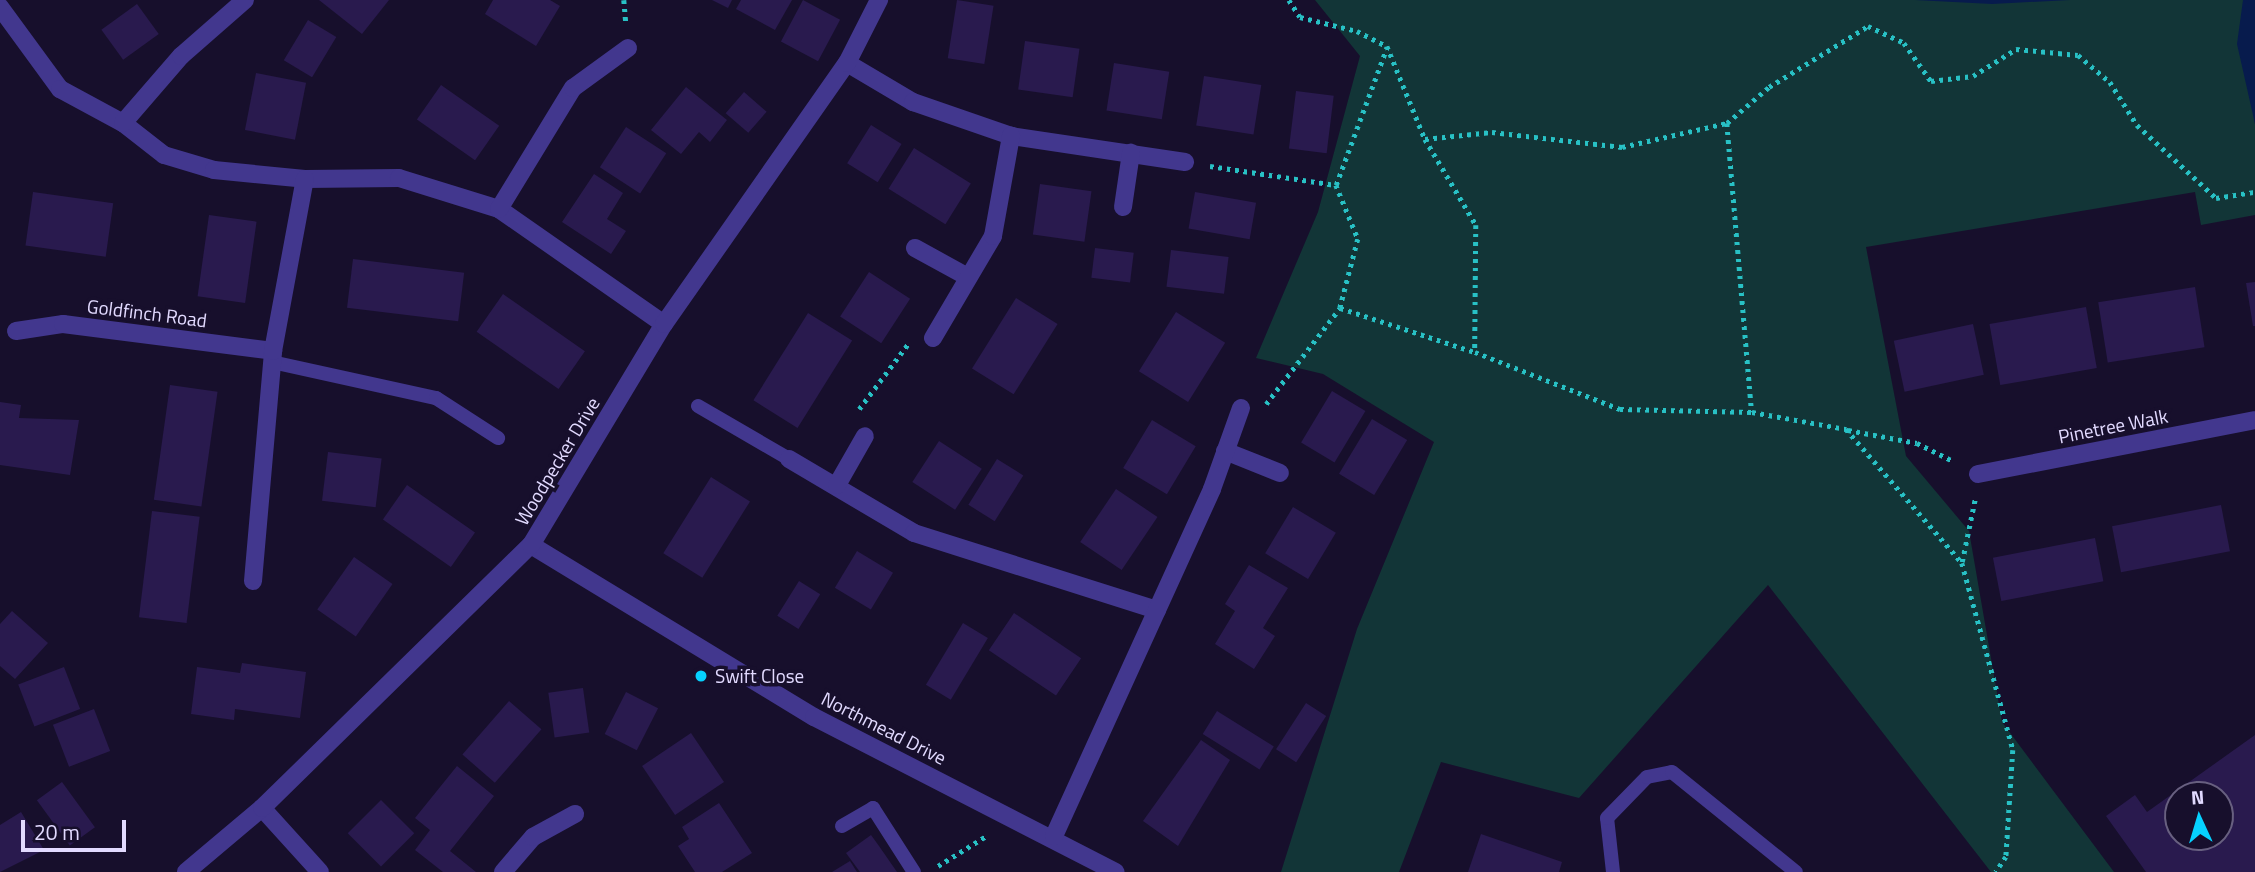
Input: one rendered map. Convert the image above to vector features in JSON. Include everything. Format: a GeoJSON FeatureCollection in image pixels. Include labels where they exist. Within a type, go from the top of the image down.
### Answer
{"type":"FeatureCollection","features":[{"type":"Feature","properties":{"kind":"street"},"geometry":{"type":"LineString","coordinates":[[123,123],[181,56],[245,0]]}},
{"type":"Feature","properties":{"kind":"street","name":"Woodpecker Drive"},"geometry":{"type":"LineString","coordinates":[[186,872],[262,808],[531,545],[664,324],[847,63],[880,0]]}},
{"type":"Feature","properties":{"kind":"street"},"geometry":{"type":"LineString","coordinates":[[0,7],[60,89],[123,123],[164,155],[214,170],[305,179],[399,178],[499,209],[664,324]]}},
{"type":"Feature","properties":{"kind":"street"},"geometry":{"type":"LineString","coordinates":[[499,209],[573,88],[628,48]]}},
{"type":"Feature","properties":{"kind":"street"},"geometry":{"type":"LineString","coordinates":[[847,63],[913,102],[1011,136],[1185,162]]}},
{"type":"Feature","properties":{"kind":"street"},"geometry":{"type":"LineString","coordinates":[[933,338],[993,236],[1011,136]]}},
{"type":"Feature","properties":{"kind":"street"},"geometry":{"type":"LineString","coordinates":[[1123,207],[1131,153]]}},
{"type":"Feature","properties":{"kind":"street"},"geometry":{"type":"LineString","coordinates":[[253,581],[273,356],[305,179]]}},
{"type":"Feature","properties":{"kind":"street"},"geometry":{"type":"LineString","coordinates":[[915,248],[968,278]]}},
{"type":"Feature","properties":{"kind":"street","name":"Goldfinch Road"},"geometry":{"type":"LineString","coordinates":[[16,331],[63,324],[273,356]]}},
{"type":"Feature","properties":{"kind":"street"},"geometry":{"type":"LineString","coordinates":[[1054,836],[1157,610],[1241,408]]}},
{"type":"Feature","properties":{"kind":"street","name":"Pinetree Walk"},"geometry":{"type":"LineString","coordinates":[[1978,474],[2255,419]]}},
{"type":"Feature","properties":{"kind":"street"},"geometry":{"type":"LineString","coordinates":[[837,485],[864,436]]}},
{"type":"Feature","properties":{"kind":"street"},"geometry":{"type":"LineString","coordinates":[[1225,451],[1280,472]]}},
{"type":"Feature","properties":{"kind":"street"},"geometry":{"type":"LineString","coordinates":[[789,459],[914,533],[1157,610]]}},
{"type":"Feature","properties":{"kind":"street","name":"Northmead Drive"},"geometry":{"type":"LineString","coordinates":[[531,545],[814,717],[1054,836],[1115,872]]}},
{"type":"Feature","properties":{"kind":"street"},"geometry":{"type":"LineString","coordinates":[[262,808],[320,872]]}},
{"type":"Feature","properties":{"kind":"street"},"geometry":{"type":"LineString","coordinates":[[503,872],[533,837],[575,814]]}},
{"type":"Feature","properties":{"kind":"lane"},"geometry":{"type":"LineString","coordinates":[[273,356],[436,398],[498,438]]}},
{"type":"Feature","properties":{"kind":"lane"},"geometry":{"type":"LineString","coordinates":[[698,406],[789,459]]}},
{"type":"Feature","properties":{"kind":"lane"},"geometry":{"type":"LineString","coordinates":[[1613,872],[1607,818],[1647,776],[1672,772],[1796,872]]}},
{"type":"Feature","properties":{"kind":"lane"},"geometry":{"type":"LineString","coordinates":[[842,826],[873,808],[914,872]]}},
{"type":"Feature","properties":{"kind":"path"},"geometry":{"type":"LineString","coordinates":[[1289,0],[1300,18],[1357,31],[1387,46],[1425,139],[1476,226],[1475,352]]}},
{"type":"Feature","properties":{"kind":"path"},"geometry":{"type":"LineString","coordinates":[[1425,139],[1492,132],[1622,147],[1727,123],[1769,88],[1868,26],[1904,43],[1931,81],[1973,76],[2017,49],[2078,55],[2110,82],[2137,125],[2216,198],[2255,192]]}},
{"type":"Feature","properties":{"kind":"path"},"geometry":{"type":"LineString","coordinates":[[1241,408],[1266,404],[1340,308],[1358,239],[1336,185],[1387,46]]}},
{"type":"Feature","properties":{"kind":"path"},"geometry":{"type":"LineString","coordinates":[[1727,123],[1752,412]]}},
{"type":"Feature","properties":{"kind":"path"},"geometry":{"type":"LineString","coordinates":[[1185,162],[1336,185]]}},
{"type":"Feature","properties":{"kind":"path"},"geometry":{"type":"LineString","coordinates":[[1340,308],[1475,352],[1620,409],[1752,412],[1846,429],[1917,443],[1978,474],[1962,563],[2012,750],[2006,857],[1996,872]]}},
{"type":"Feature","properties":{"kind":"path"},"geometry":{"type":"LineString","coordinates":[[864,436],[855,415],[904,345],[933,338]]}},
{"type":"Feature","properties":{"kind":"path"},"geometry":{"type":"LineString","coordinates":[[1846,429],[1962,563]]}},
{"type":"Feature","properties":{"kind":"path"},"geometry":{"type":"LineString","coordinates":[[925,872],[967,853],[1010,815]]}},
{"type":"Feature","properties":{"kind":"green space"},"geometry":{"type":"Polygon","coordinates":[[[1315,0],[2243,0],[2255,124],[2255,215],[2201,225],[2195,192],[1866,247],[1906,456],[1969,531],[2002,722],[2114,872],[1991,872],[1768,585],[1579,798],[1441,762],[1399,872],[1281,872],[1357,629],[1434,442],[1323,374],[1256,358],[1318,212],[1360,56],[1315,0]]]}},
{"type":"Feature","properties":{"kind":"water"},"geometry":{"type":"Polygon","coordinates":[[[1915,0],[2070,0],[1992,4],[1915,0]]]}},
{"type":"Feature","properties":{"kind":"water"},"geometry":{"type":"Polygon","coordinates":[[[2243,0],[2255,0],[2255,124],[2237,44],[2243,0]]]}},
{"type":"Feature","properties":{"kind":"building"},"geometry":{"type":"Polygon","coordinates":[[[319,0],[389,0],[362,34],[319,0]]]}},
{"type":"Feature","properties":{"kind":"building"},"geometry":{"type":"Polygon","coordinates":[[[493,0],[550,0],[560,6],[536,46],[485,14],[493,0]]]}},
{"type":"Feature","properties":{"kind":"building"},"geometry":{"type":"Polygon","coordinates":[[[712,0],[732,0],[728,8],[712,0]]]}},
{"type":"Feature","properties":{"kind":"building"},"geometry":{"type":"Polygon","coordinates":[[[741,0],[792,0],[775,30],[736,9],[741,0]]]}},
{"type":"Feature","properties":{"kind":"building"},"geometry":{"type":"Polygon","coordinates":[[[803,0],[840,20],[818,61],[781,41],[803,0]]]}},
{"type":"Feature","properties":{"kind":"building"},"geometry":{"type":"Polygon","coordinates":[[[957,0],[994,6],[984,64],[948,58],[957,0]]]}},
{"type":"Feature","properties":{"kind":"building"},"geometry":{"type":"Polygon","coordinates":[[[137,4],[159,34],[123,60],[101,30],[137,4]]]}},
{"type":"Feature","properties":{"kind":"building"},"geometry":{"type":"Polygon","coordinates":[[[308,20],[336,37],[312,77],[284,60],[308,20]]]}},
{"type":"Feature","properties":{"kind":"building"},"geometry":{"type":"Polygon","coordinates":[[[1025,41],[1079,49],[1073,97],[1018,90],[1025,41]]]}},
{"type":"Feature","properties":{"kind":"building"},"geometry":{"type":"Polygon","coordinates":[[[1114,63],[1169,72],[1162,119],[1106,110],[1114,63]]]}},
{"type":"Feature","properties":{"kind":"building"},"geometry":{"type":"Polygon","coordinates":[[[256,73],[306,83],[295,140],[245,130],[256,73]]]}},
{"type":"Feature","properties":{"kind":"building"},"geometry":{"type":"Polygon","coordinates":[[[1204,76],[1261,85],[1253,134],[1196,125],[1204,76]]]}},
{"type":"Feature","properties":{"kind":"building"},"geometry":{"type":"Polygon","coordinates":[[[441,85],[499,126],[475,160],[417,119],[441,85]]]}},
{"type":"Feature","properties":{"kind":"building"},"geometry":{"type":"Polygon","coordinates":[[[686,87],[727,120],[710,142],[699,132],[681,154],[651,130],[686,87]]]}},
{"type":"Feature","properties":{"kind":"building"},"geometry":{"type":"Polygon","coordinates":[[[1296,91],[1334,96],[1327,153],[1289,149],[1296,91]]]}},
{"type":"Feature","properties":{"kind":"building"},"geometry":{"type":"Polygon","coordinates":[[[744,92],[767,112],[748,133],[726,113],[744,92]]]}},
{"type":"Feature","properties":{"kind":"building"},"geometry":{"type":"Polygon","coordinates":[[[871,125],[902,144],[878,182],[847,163],[871,125]]]}},
{"type":"Feature","properties":{"kind":"building"},"geometry":{"type":"Polygon","coordinates":[[[626,127],[666,153],[640,193],[600,167],[626,127]]]}},
{"type":"Feature","properties":{"kind":"building"},"geometry":{"type":"Polygon","coordinates":[[[914,148],[971,184],[945,224],[889,189],[914,148]]]}},
{"type":"Feature","properties":{"kind":"building"},"geometry":{"type":"Polygon","coordinates":[[[594,174],[623,193],[607,219],[626,231],[611,254],[562,222],[594,174]]]}},
{"type":"Feature","properties":{"kind":"building"},"geometry":{"type":"Polygon","coordinates":[[[1040,184],[1091,191],[1084,242],[1033,235],[1040,184]]]}},
{"type":"Feature","properties":{"kind":"building"},"geometry":{"type":"Polygon","coordinates":[[[33,192],[113,203],[106,257],[25,245],[33,192]]]}},
{"type":"Feature","properties":{"kind":"building"},"geometry":{"type":"Polygon","coordinates":[[[1195,192],[1256,203],[1250,239],[1189,228],[1195,192]]]}},
{"type":"Feature","properties":{"kind":"building"},"geometry":{"type":"Polygon","coordinates":[[[209,215],[257,222],[245,303],[198,296],[209,215]]]}},
{"type":"Feature","properties":{"kind":"building"},"geometry":{"type":"Polygon","coordinates":[[[1095,248],[1134,253],[1130,283],[1091,278],[1095,248]]]}},
{"type":"Feature","properties":{"kind":"building"},"geometry":{"type":"Polygon","coordinates":[[[1171,250],[1229,257],[1224,294],[1166,287],[1171,250]]]}},
{"type":"Feature","properties":{"kind":"building"},"geometry":{"type":"Polygon","coordinates":[[[353,259],[464,273],[458,321],[347,308],[353,259]]]}},
{"type":"Feature","properties":{"kind":"building"},"geometry":{"type":"Polygon","coordinates":[[[869,272],[910,299],[881,343],[840,316],[869,272]]]}},
{"type":"Feature","properties":{"kind":"building"},"geometry":{"type":"Polygon","coordinates":[[[2255,282],[2255,326],[2253,326],[2246,283],[2255,282]]]}},
{"type":"Feature","properties":{"kind":"building"},"geometry":{"type":"Polygon","coordinates":[[[2195,287],[2205,347],[2108,363],[2098,302],[2195,287]]]}},
{"type":"Feature","properties":{"kind":"building"},"geometry":{"type":"Polygon","coordinates":[[[503,294],[585,351],[559,389],[477,332],[503,294]]]}},
{"type":"Feature","properties":{"kind":"building"},"geometry":{"type":"Polygon","coordinates":[[[1016,298],[1058,324],[1014,394],[972,368],[1016,298]]]}},
{"type":"Feature","properties":{"kind":"building"},"geometry":{"type":"Polygon","coordinates":[[[2086,307],[2097,368],[2000,385],[1989,324],[2086,307]]]}},
{"type":"Feature","properties":{"kind":"building"},"geometry":{"type":"Polygon","coordinates":[[[1176,312],[1225,343],[1188,402],[1139,371],[1176,312]]]}},
{"type":"Feature","properties":{"kind":"building"},"geometry":{"type":"Polygon","coordinates":[[[808,313],[852,341],[798,428],[753,400],[808,313]]]}},
{"type":"Feature","properties":{"kind":"building"},"geometry":{"type":"Polygon","coordinates":[[[1973,324],[1984,375],[1905,392],[1894,341],[1973,324]]]}},
{"type":"Feature","properties":{"kind":"building"},"geometry":{"type":"Polygon","coordinates":[[[170,385],[218,392],[201,507],[154,500],[170,385]]]}},
{"type":"Feature","properties":{"kind":"building"},"geometry":{"type":"Polygon","coordinates":[[[1332,391],[1365,411],[1335,463],[1301,442],[1332,391]]]}},
{"type":"Feature","properties":{"kind":"building"},"geometry":{"type":"Polygon","coordinates":[[[0,402],[21,405],[19,418],[79,420],[70,475],[0,465],[0,402]]]}},
{"type":"Feature","properties":{"kind":"building"},"geometry":{"type":"Polygon","coordinates":[[[1372,419],[1407,440],[1374,495],[1339,474],[1372,419]]]}},
{"type":"Feature","properties":{"kind":"building"},"geometry":{"type":"Polygon","coordinates":[[[1152,420],[1196,446],[1167,494],[1123,468],[1152,420]]]}},
{"type":"Feature","properties":{"kind":"building"},"geometry":{"type":"Polygon","coordinates":[[[939,441],[982,469],[955,510],[912,482],[939,441]]]}},
{"type":"Feature","properties":{"kind":"building"},"geometry":{"type":"Polygon","coordinates":[[[328,452],[382,459],[376,507],[322,501],[328,452]]]}},
{"type":"Feature","properties":{"kind":"building"},"geometry":{"type":"Polygon","coordinates":[[[997,459],[1023,475],[995,521],[968,505],[997,459]]]}},
{"type":"Feature","properties":{"kind":"building"},"geometry":{"type":"Polygon","coordinates":[[[711,477],[750,501],[702,578],[663,553],[711,477]]]}},
{"type":"Feature","properties":{"kind":"building"},"geometry":{"type":"Polygon","coordinates":[[[407,485],[475,533],[451,567],[383,519],[407,485]]]}},
{"type":"Feature","properties":{"kind":"building"},"geometry":{"type":"Polygon","coordinates":[[[1116,489],[1157,517],[1122,570],[1080,542],[1116,489]]]}},
{"type":"Feature","properties":{"kind":"building"},"geometry":{"type":"Polygon","coordinates":[[[2221,505],[2230,551],[2121,572],[2112,526],[2221,505]]]}},
{"type":"Feature","properties":{"kind":"building"},"geometry":{"type":"Polygon","coordinates":[[[1293,507],[1336,533],[1308,579],[1265,553],[1293,507]]]}},
{"type":"Feature","properties":{"kind":"building"},"geometry":{"type":"Polygon","coordinates":[[[152,511],[200,517],[187,623],[139,617],[152,511]]]}},
{"type":"Feature","properties":{"kind":"building"},"geometry":{"type":"Polygon","coordinates":[[[2095,538],[2103,581],[2001,601],[1993,558],[2095,538]]]}},
{"type":"Feature","properties":{"kind":"building"},"geometry":{"type":"Polygon","coordinates":[[[857,551],[893,573],[871,609],[835,588],[857,551]]]}},
{"type":"Feature","properties":{"kind":"building"},"geometry":{"type":"Polygon","coordinates":[[[354,557],[393,584],[356,636],[317,609],[354,557]]]}},
{"type":"Feature","properties":{"kind":"building"},"geometry":{"type":"Polygon","coordinates":[[[1249,565],[1288,588],[1263,628],[1275,636],[1254,669],[1215,644],[1235,611],[1225,604],[1249,565]]]}},
{"type":"Feature","properties":{"kind":"building"},"geometry":{"type":"Polygon","coordinates":[[[799,581],[820,594],[798,629],[777,616],[799,581]]]}},
{"type":"Feature","properties":{"kind":"building"},"geometry":{"type":"Polygon","coordinates":[[[12,611],[48,643],[15,679],[0,666],[0,624],[12,611]]]}},
{"type":"Feature","properties":{"kind":"building"},"geometry":{"type":"Polygon","coordinates":[[[1014,613],[1081,658],[1056,696],[989,650],[1014,613]]]}},
{"type":"Feature","properties":{"kind":"building"},"geometry":{"type":"Polygon","coordinates":[[[963,623],[988,638],[951,700],[926,685],[963,623]]]}},
{"type":"Feature","properties":{"kind":"building"},"geometry":{"type":"Polygon","coordinates":[[[242,663],[306,672],[300,718],[235,709],[234,720],[191,714],[197,667],[240,673],[242,663]]]}},
{"type":"Feature","properties":{"kind":"building"},"geometry":{"type":"Polygon","coordinates":[[[64,667],[80,709],[34,727],[18,685],[64,667]]]}},
{"type":"Feature","properties":{"kind":"building"},"geometry":{"type":"Polygon","coordinates":[[[583,688],[589,733],[555,737],[548,693],[583,688]]]}},
{"type":"Feature","properties":{"kind":"building"},"geometry":{"type":"Polygon","coordinates":[[[626,692],[658,708],[637,750],[605,734],[626,692]]]}},
{"type":"Feature","properties":{"kind":"building"},"geometry":{"type":"Polygon","coordinates":[[[509,701],[541,729],[495,783],[462,755],[509,701]]]}},
{"type":"Feature","properties":{"kind":"building"},"geometry":{"type":"Polygon","coordinates":[[[1306,703],[1326,716],[1296,762],[1276,749],[1306,703]]]}},
{"type":"Feature","properties":{"kind":"building"},"geometry":{"type":"Polygon","coordinates":[[[94,709],[110,751],[69,767],[53,725],[94,709]]]}},
{"type":"Feature","properties":{"kind":"building"},"geometry":{"type":"Polygon","coordinates":[[[1217,711],[1274,747],[1260,769],[1203,734],[1217,711]]]}},
{"type":"Feature","properties":{"kind":"building"},"geometry":{"type":"Polygon","coordinates":[[[691,733],[724,782],[675,815],[642,766],[691,733]]]}},
{"type":"Feature","properties":{"kind":"building"},"geometry":{"type":"Polygon","coordinates":[[[2255,735],[2255,872],[2146,872],[2106,816],[2135,795],[2147,812],[2164,800],[2164,851],[2234,851],[2234,781],[2190,781],[2255,735]]]}},
{"type":"Feature","properties":{"kind":"building"},"geometry":{"type":"Polygon","coordinates":[[[1201,740],[1230,760],[1178,846],[1143,821],[1201,740]]]}},
{"type":"Feature","properties":{"kind":"building"},"geometry":{"type":"Polygon","coordinates":[[[457,766],[494,796],[450,851],[476,872],[443,872],[415,850],[430,830],[415,818],[457,766]]]}},
{"type":"Feature","properties":{"kind":"building"},"geometry":{"type":"Polygon","coordinates":[[[62,782],[95,827],[70,846],[37,800],[62,782]]]}},
{"type":"Feature","properties":{"kind":"building"},"geometry":{"type":"Polygon","coordinates":[[[381,800],[414,833],[381,866],[348,833],[381,800]]]}},
{"type":"Feature","properties":{"kind":"building"},"geometry":{"type":"Polygon","coordinates":[[[719,803],[752,853],[722,872],[695,872],[678,846],[689,839],[682,827],[719,803]]]}},
{"type":"Feature","properties":{"kind":"building"},"geometry":{"type":"Polygon","coordinates":[[[21,812],[44,850],[0,872],[0,825],[21,812]]]}},
{"type":"Feature","properties":{"kind":"building"},"geometry":{"type":"Polygon","coordinates":[[[1481,834],[1562,862],[1559,872],[1468,872],[1481,834]]]}},
{"type":"Feature","properties":{"kind":"building"},"geometry":{"type":"Polygon","coordinates":[[[871,835],[897,872],[860,872],[846,853],[871,835]]]}},
{"type":"Feature","properties":{"kind":"building"},"geometry":{"type":"Polygon","coordinates":[[[850,861],[857,872],[832,872],[850,861]]]}},
{"type":"Feature","properties":{"kind":"place","name":"Swift Close"},"geometry":{"type":"Point","coordinates":[701,676]}}]}
